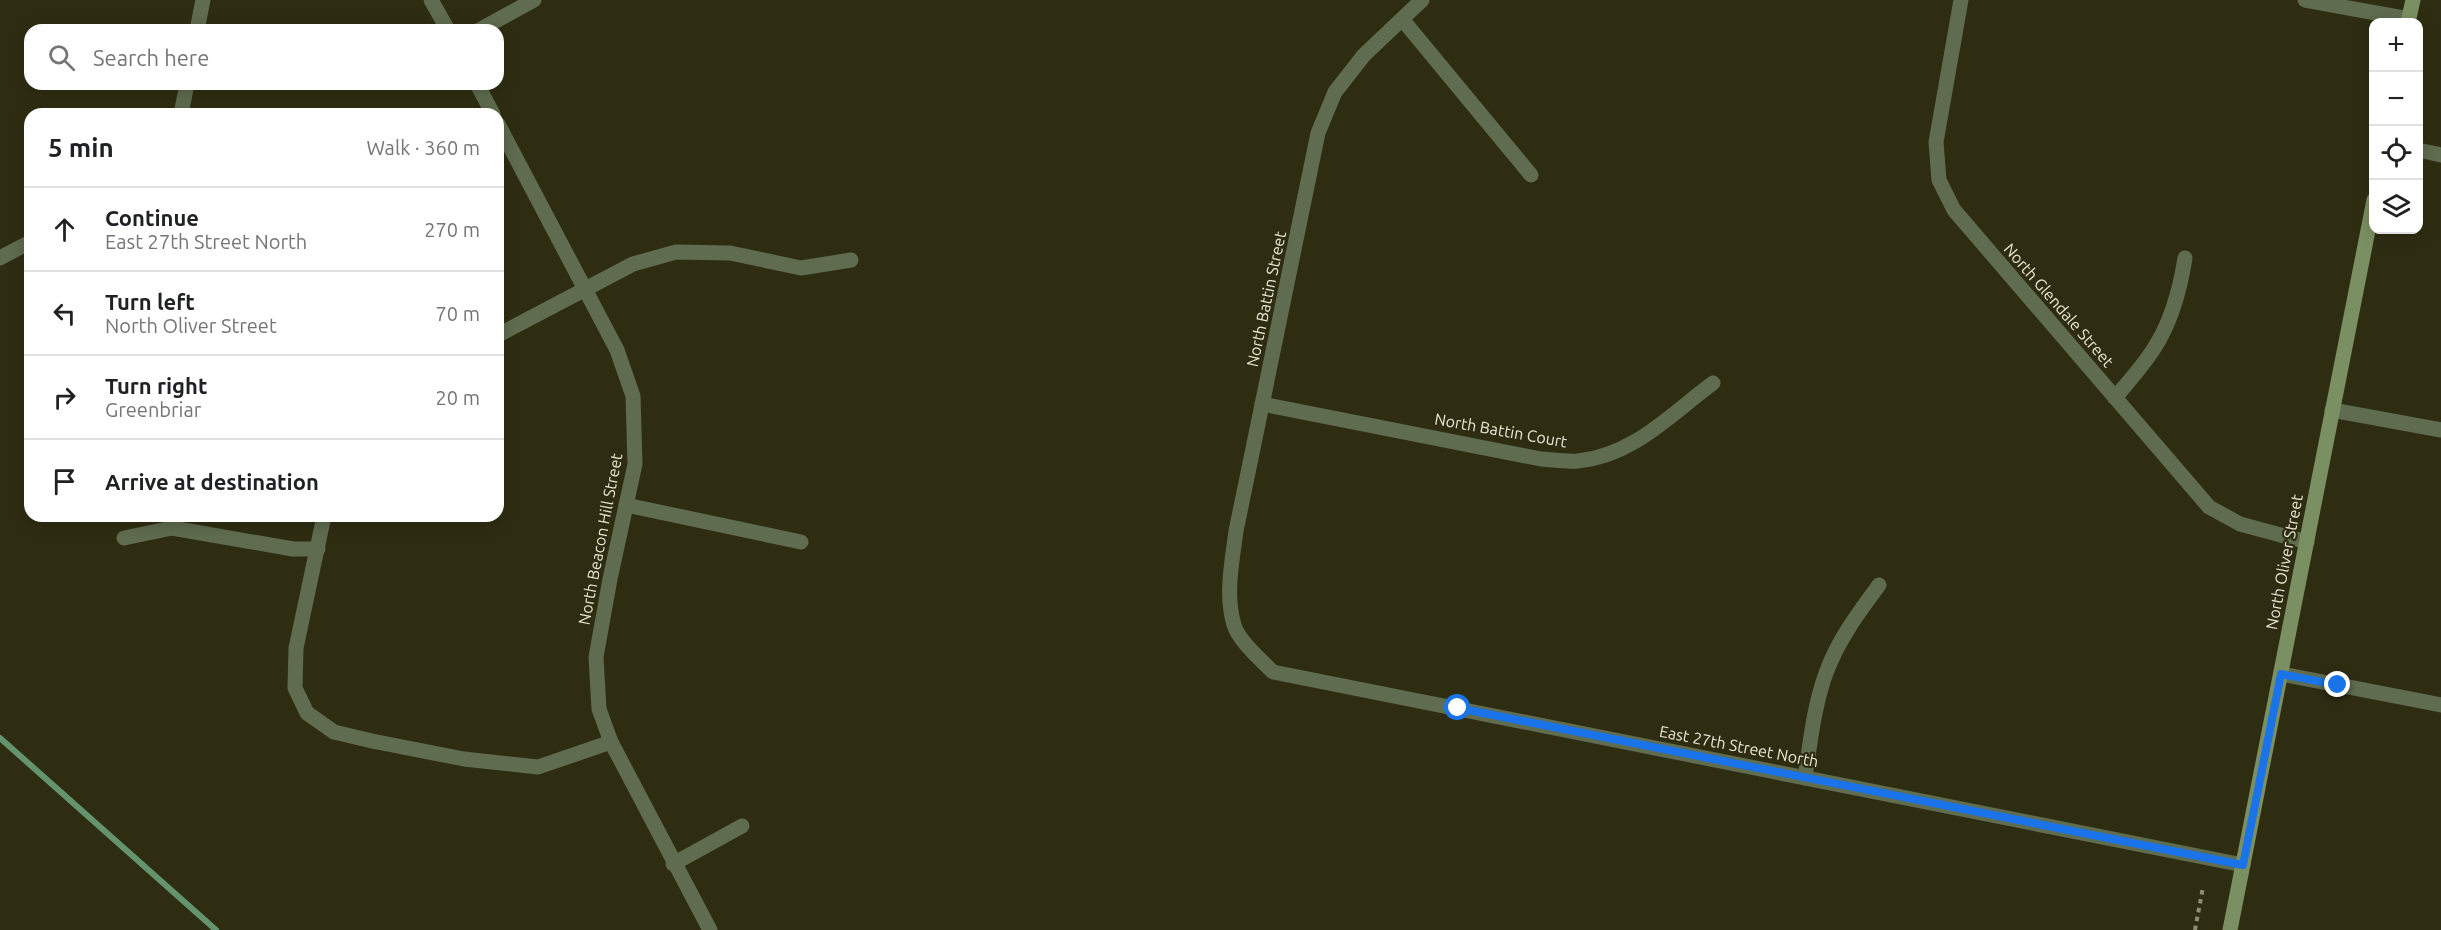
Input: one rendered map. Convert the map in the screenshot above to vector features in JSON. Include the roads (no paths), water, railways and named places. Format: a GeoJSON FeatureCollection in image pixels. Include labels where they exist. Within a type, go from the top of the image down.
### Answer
{"type":"FeatureCollection","features":[{"type":"Feature","properties":{"kind":"main road"},"geometry":{"type":"LineString","coordinates":[[2410,18],[2413,0]]}},
{"type":"Feature","properties":{"kind":"main road","name":"North Oliver Street"},"geometry":{"type":"LineString","coordinates":[[2230,930],[2369,220]]}},
{"type":"Feature","properties":{"kind":"street"},"geometry":{"type":"LineString","coordinates":[[198,24],[203,0]]}},
{"type":"Feature","properties":{"kind":"street"},"geometry":{"type":"LineString","coordinates":[[431,0],[445,24]]}},
{"type":"Feature","properties":{"kind":"street"},"geometry":{"type":"LineString","coordinates":[[490,24],[534,0]]}},
{"type":"Feature","properties":{"kind":"street","name":"North Battin Street"},"geometry":{"type":"LineString","coordinates":[[1243,638],[1234,626],[1229,591],[1236,531],[1318,133],[1335,92],[1364,55],[1422,0]]}},
{"type":"Feature","properties":{"kind":"street","name":"North Glendale Street"},"geometry":{"type":"LineString","coordinates":[[1961,0],[1936,142],[1939,180],[1954,210],[2209,507],[2240,524],[2307,542]]}},
{"type":"Feature","properties":{"kind":"street"},"geometry":{"type":"LineString","coordinates":[[2305,0],[2394,18]]}},
{"type":"Feature","properties":{"kind":"street"},"geometry":{"type":"LineString","coordinates":[[1402,19],[1531,175]]}},
{"type":"Feature","properties":{"kind":"street"},"geometry":{"type":"LineString","coordinates":[[182,108],[186,90]]}},
{"type":"Feature","properties":{"kind":"street"},"geometry":{"type":"LineString","coordinates":[[480,90],[490,108]]}},
{"type":"Feature","properties":{"kind":"street","name":"North Beacon Hill Street"},"geometry":{"type":"LineString","coordinates":[[504,135],[617,350],[633,396],[635,464],[596,657],[599,709],[611,742],[673,864],[710,930]]}},
{"type":"Feature","properties":{"kind":"street"},"geometry":{"type":"LineString","coordinates":[[2423,151],[2441,154]]}},
{"type":"Feature","properties":{"kind":"street"},"geometry":{"type":"LineString","coordinates":[[0,258],[24,245]]}},
{"type":"Feature","properties":{"kind":"street"},"geometry":{"type":"LineString","coordinates":[[504,332],[633,264],[676,252],[730,253],[801,268],[850,260]]}},
{"type":"Feature","properties":{"kind":"street"},"geometry":{"type":"LineString","coordinates":[[2115,398],[2154,350],[2172,311],[2181,284],[2185,258]]}},
{"type":"Feature","properties":{"kind":"street","name":"North Battin Court"},"geometry":{"type":"LineString","coordinates":[[1262,404],[1541,459],[1577,461],[1616,453],[1636,441],[1713,383]]}},
{"type":"Feature","properties":{"kind":"street"},"geometry":{"type":"LineString","coordinates":[[2332,410],[2441,430]]}},
{"type":"Feature","properties":{"kind":"street"},"geometry":{"type":"LineString","coordinates":[[626,505],[801,542]]}},
{"type":"Feature","properties":{"kind":"street"},"geometry":{"type":"LineString","coordinates":[[323,522],[296,648],[295,688],[307,713],[334,732],[464,759],[538,767],[611,742]]}},
{"type":"Feature","properties":{"kind":"street"},"geometry":{"type":"LineString","coordinates":[[124,538],[172,528],[293,549],[318,549]]}},
{"type":"Feature","properties":{"kind":"street"},"geometry":{"type":"LineString","coordinates":[[1805,778],[1812,725],[1826,672],[1849,627],[1879,585]]}},
{"type":"Feature","properties":{"kind":"street","name":"East 27th Street North"},"geometry":{"type":"LineString","coordinates":[[1243,638],[1255,655],[1273,672],[2243,865]]}},
{"type":"Feature","properties":{"kind":"street"},"geometry":{"type":"LineString","coordinates":[[2281,674],[2441,705]]}},
{"type":"Feature","properties":{"kind":"street"},"geometry":{"type":"LineString","coordinates":[[673,864],[742,826]]}},
{"type":"Feature","properties":{"kind":"waterway"},"geometry":{"type":"LineString","coordinates":[[0,738],[216,930]]}}]}
